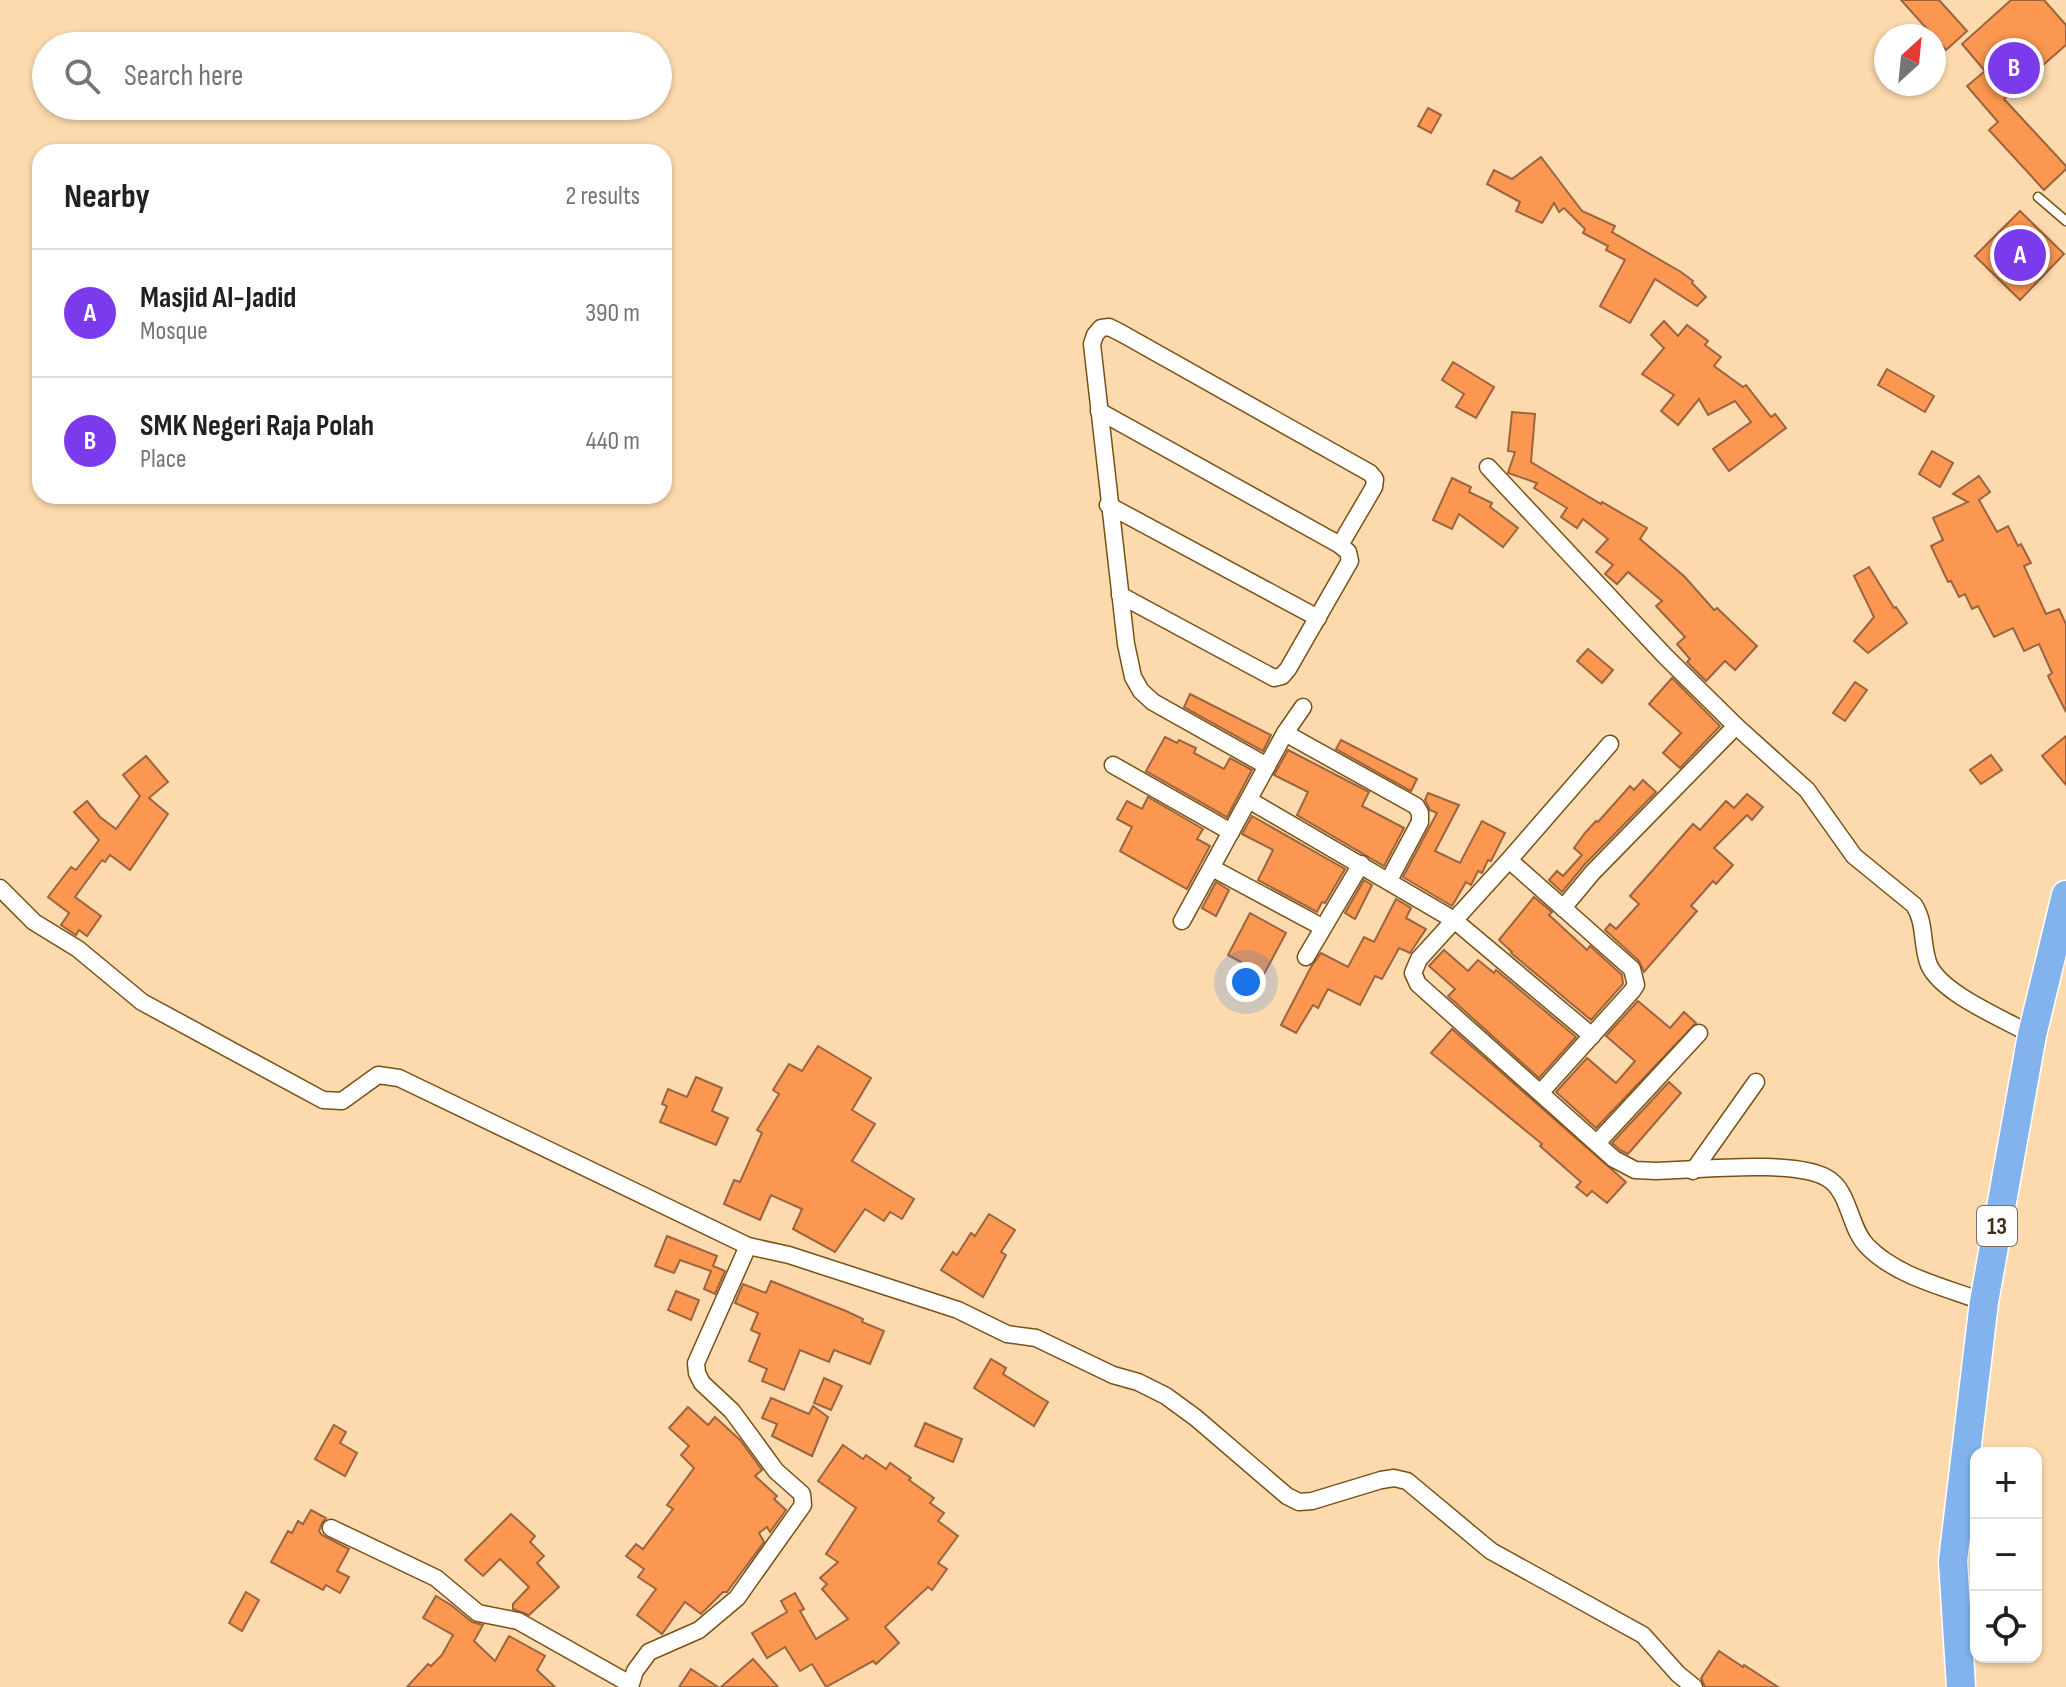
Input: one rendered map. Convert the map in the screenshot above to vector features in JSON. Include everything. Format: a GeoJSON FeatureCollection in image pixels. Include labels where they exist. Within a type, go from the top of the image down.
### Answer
{"type":"FeatureCollection","features":[{"type":"Feature","properties":{"kind":"highway","name":"13"},"geometry":{"type":"LineString","coordinates":[[1961,1687],[1953,1561],[1984,1302],[2032,1035],[2066,895]]}},
{"type":"Feature","properties":{"kind":"street"},"geometry":{"type":"LineString","coordinates":[[1267,766],[1153,702],[1141,691],[1133,677],[1108,505],[1092,344],[1101,328],[1109,327],[1370,473],[1375,479],[1374,487],[1340,545]]}},
{"type":"Feature","properties":{"kind":"street"},"geometry":{"type":"LineString","coordinates":[[1099,411],[1340,545],[1348,552],[1350,561],[1288,669],[1282,676],[1274,678],[1120,595]]}},
{"type":"Feature","properties":{"kind":"street"},"geometry":{"type":"LineString","coordinates":[[1488,467],[1665,656],[1807,790],[1854,856],[1914,905],[1921,916],[1929,965],[1938,978],[1952,990],[2032,1035]]}},
{"type":"Feature","properties":{"kind":"street"},"geometry":{"type":"LineString","coordinates":[[1108,505],[1318,618]]}},
{"type":"Feature","properties":{"kind":"street"},"geometry":{"type":"LineString","coordinates":[[1182,921],[1285,733],[1303,707]]}},
{"type":"Feature","properties":{"kind":"street"},"geometry":{"type":"LineString","coordinates":[[1563,908],[1593,872],[1736,726]]}},
{"type":"Feature","properties":{"kind":"street"},"geometry":{"type":"LineString","coordinates":[[1285,733],[1416,806],[1420,822],[1389,880]]}},
{"type":"Feature","properties":{"kind":"street"},"geometry":{"type":"LineString","coordinates":[[1610,744],[1419,959],[1413,973],[1418,984],[1614,1159],[1635,1170],[1787,1168],[1817,1173],[1831,1181],[1840,1192],[1854,1227],[1866,1245],[1880,1257],[1904,1272],[1984,1302]]}},
{"type":"Feature","properties":{"kind":"street"},"geometry":{"type":"LineString","coordinates":[[1113,765],[1231,832]]}},
{"type":"Feature","properties":{"kind":"street"},"geometry":{"type":"LineString","coordinates":[[1249,800],[1454,920],[1592,1036]]}},
{"type":"Feature","properties":{"kind":"street"},"geometry":{"type":"LineString","coordinates":[[1509,860],[1632,969],[1635,977],[1632,991],[1541,1092]]}},
{"type":"Feature","properties":{"kind":"street"},"geometry":{"type":"LineString","coordinates":[[1306,957],[1361,864]]}},
{"type":"Feature","properties":{"kind":"street"},"geometry":{"type":"LineString","coordinates":[[1212,868],[1322,927]]}},
{"type":"Feature","properties":{"kind":"street"},"geometry":{"type":"LineString","coordinates":[[0,888],[34,922],[78,949],[142,1002],[323,1100],[342,1101],[378,1075],[399,1078],[748,1246],[789,1255],[958,1310],[1007,1334],[1036,1338],[1113,1375],[1138,1382],[1166,1396],[1287,1496],[1299,1502],[1312,1501],[1381,1480],[1394,1478],[1407,1481],[1491,1551],[1643,1635],[1694,1687]]}},
{"type":"Feature","properties":{"kind":"street"},"geometry":{"type":"LineString","coordinates":[[1597,1143],[1699,1033]]}},
{"type":"Feature","properties":{"kind":"street"},"geometry":{"type":"LineString","coordinates":[[1693,1171],[1756,1082]]}},
{"type":"Feature","properties":{"kind":"street"},"geometry":{"type":"LineString","coordinates":[[331,1528],[436,1578],[478,1613],[518,1621],[630,1686],[635,1671],[649,1652],[699,1630],[737,1598],[803,1505],[802,1494],[776,1471],[732,1411],[702,1383],[697,1373],[696,1363],[748,1246]]}},
{"type":"Feature","properties":{"kind":"lane"},"geometry":{"type":"LineString","coordinates":[[2038,197],[2066,221]]}},
{"type":"Feature","properties":{"kind":"building"},"geometry":{"type":"Polygon","coordinates":[[[1901,0],[1939,0],[1967,31],[1946,50],[1946,24],[1923,24],[1901,0]]]}},
{"type":"Feature","properties":{"kind":"building"},"geometry":{"type":"Polygon","coordinates":[[[2011,0],[2044,0],[2066,25],[2066,45],[2004,99],[2066,166],[2044,190],[1989,130],[1998,122],[1967,86],[1985,71],[1962,44],[2011,0]]]}},
{"type":"Feature","properties":{"kind":"building"},"geometry":{"type":"Polygon","coordinates":[[[1428,108],[1441,115],[1431,133],[1418,126],[1428,108]]]}},
{"type":"Feature","properties":{"kind":"building"},"geometry":{"type":"Polygon","coordinates":[[[1541,157],[1582,211],[1615,226],[1612,232],[1681,272],[1706,297],[1697,306],[1655,279],[1630,323],[1600,306],[1625,260],[1606,250],[1608,246],[1583,233],[1585,229],[1564,208],[1559,212],[1554,203],[1542,223],[1516,211],[1520,202],[1487,184],[1494,170],[1512,179],[1541,157]]]}},
{"type":"Feature","properties":{"kind":"building"},"geometry":{"type":"Polygon","coordinates":[[[2020,211],[2064,254],[2020,300],[1975,256],[2020,211]]]}},
{"type":"Feature","properties":{"kind":"building"},"geometry":{"type":"Polygon","coordinates":[[[1664,321],[1678,336],[1687,325],[1708,341],[1705,345],[1721,357],[1714,366],[1743,387],[1746,385],[1771,417],[1775,414],[1786,428],[1729,471],[1713,449],[1751,422],[1735,401],[1708,415],[1699,399],[1678,425],[1661,411],[1674,395],[1642,374],[1664,348],[1651,335],[1664,321]]]}},
{"type":"Feature","properties":{"kind":"building"},"geometry":{"type":"Polygon","coordinates":[[[1453,362],[1494,387],[1476,418],[1456,407],[1464,394],[1442,380],[1453,362]]]}},
{"type":"Feature","properties":{"kind":"building"},"geometry":{"type":"Polygon","coordinates":[[[1887,369],[1934,396],[1925,412],[1878,385],[1887,369]]]}},
{"type":"Feature","properties":{"kind":"building"},"geometry":{"type":"Polygon","coordinates":[[[1512,412],[1535,414],[1531,462],[1647,528],[1640,539],[1684,576],[1714,610],[1717,608],[1757,646],[1735,670],[1725,661],[1706,681],[1687,662],[1690,659],[1677,644],[1685,637],[1656,606],[1662,601],[1628,572],[1617,584],[1605,574],[1613,565],[1596,552],[1608,539],[1583,519],[1577,528],[1561,517],[1567,508],[1534,488],[1537,483],[1508,473],[1515,452],[1508,451],[1512,412]]]}},
{"type":"Feature","properties":{"kind":"building"},"geometry":{"type":"Polygon","coordinates":[[[1932,451],[1953,463],[1940,487],[1919,474],[1932,451]]]}},
{"type":"Feature","properties":{"kind":"building"},"geometry":{"type":"Polygon","coordinates":[[[1979,476],[1990,492],[1979,500],[1997,532],[2008,526],[2031,563],[2024,566],[2046,614],[2059,609],[2066,624],[2066,712],[2048,676],[2052,673],[2039,644],[2024,651],[2013,628],[1994,637],[1978,606],[1972,609],[1965,594],[1959,597],[1951,581],[1948,582],[1931,546],[1943,540],[1933,518],[1968,502],[1953,494],[1979,476]]]}},
{"type":"Feature","properties":{"kind":"building"},"geometry":{"type":"Polygon","coordinates":[[[1452,478],[1471,487],[1469,492],[1492,503],[1490,507],[1518,528],[1503,547],[1459,514],[1452,529],[1433,520],[1452,478]]]}},
{"type":"Feature","properties":{"kind":"building"},"geometry":{"type":"Polygon","coordinates":[[[1869,567],[1907,623],[1868,653],[1854,641],[1874,617],[1854,576],[1869,567]]]}},
{"type":"Feature","properties":{"kind":"building"},"geometry":{"type":"Polygon","coordinates":[[[1588,649],[1613,670],[1602,683],[1577,661],[1588,649]]]}},
{"type":"Feature","properties":{"kind":"building"},"geometry":{"type":"Polygon","coordinates":[[[1672,678],[1720,726],[1680,768],[1663,753],[1681,733],[1649,704],[1672,678]]]}},
{"type":"Feature","properties":{"kind":"building"},"geometry":{"type":"Polygon","coordinates":[[[1855,682],[1867,690],[1845,721],[1833,713],[1855,682]]]}},
{"type":"Feature","properties":{"kind":"building"},"geometry":{"type":"Polygon","coordinates":[[[1190,694],[1271,735],[1263,751],[1184,707],[1190,694]]]}},
{"type":"Feature","properties":{"kind":"building"},"geometry":{"type":"Polygon","coordinates":[[[2066,736],[2066,785],[2042,756],[2066,736]]]}},
{"type":"Feature","properties":{"kind":"building"},"geometry":{"type":"Polygon","coordinates":[[[1165,737],[1196,748],[1194,753],[1224,769],[1230,758],[1252,770],[1227,817],[1146,771],[1165,737]]]}},
{"type":"Feature","properties":{"kind":"building"},"geometry":{"type":"Polygon","coordinates":[[[1341,740],[1417,779],[1411,791],[1336,749],[1341,740]]]}},
{"type":"Feature","properties":{"kind":"building"},"geometry":{"type":"Polygon","coordinates":[[[1288,750],[1369,792],[1362,806],[1404,828],[1384,866],[1297,815],[1308,792],[1274,775],[1288,750]]]}},
{"type":"Feature","properties":{"kind":"building"},"geometry":{"type":"Polygon","coordinates":[[[1991,755],[2002,770],[1981,784],[1970,770],[1991,755]]]}},
{"type":"Feature","properties":{"kind":"building"},"geometry":{"type":"Polygon","coordinates":[[[146,756],[168,782],[149,798],[168,814],[130,870],[110,855],[105,862],[102,860],[75,897],[101,916],[87,936],[79,930],[76,935],[61,925],[69,913],[48,897],[71,867],[76,870],[99,840],[74,812],[87,801],[100,817],[116,829],[140,796],[123,775],[146,756]]]}},
{"type":"Feature","properties":{"kind":"building"},"geometry":{"type":"Polygon","coordinates":[[[1643,780],[1656,792],[1585,864],[1562,892],[1549,880],[1557,871],[1563,876],[1582,855],[1574,848],[1585,833],[1630,786],[1634,790],[1643,780]]]}},
{"type":"Feature","properties":{"kind":"building"},"geometry":{"type":"Polygon","coordinates":[[[1428,793],[1459,805],[1435,851],[1460,863],[1482,821],[1505,833],[1491,861],[1488,860],[1482,873],[1478,871],[1471,885],[1466,882],[1452,906],[1403,877],[1437,813],[1430,810],[1425,800],[1428,793]]]}},
{"type":"Feature","properties":{"kind":"building"},"geometry":{"type":"Polygon","coordinates":[[[1747,794],[1763,807],[1752,820],[1747,815],[1714,848],[1733,865],[1716,884],[1713,881],[1691,906],[1697,911],[1644,972],[1639,961],[1605,930],[1610,924],[1616,929],[1639,904],[1630,896],[1693,824],[1700,830],[1726,801],[1734,808],[1747,794]]]}},
{"type":"Feature","properties":{"kind":"building"},"geometry":{"type":"Polygon","coordinates":[[[1148,797],[1203,829],[1197,839],[1210,846],[1187,889],[1120,851],[1132,827],[1117,819],[1127,801],[1142,809],[1148,797]]]}},
{"type":"Feature","properties":{"kind":"building"},"geometry":{"type":"Polygon","coordinates":[[[1252,816],[1345,869],[1317,912],[1258,880],[1273,850],[1242,834],[1252,816]]]}},
{"type":"Feature","properties":{"kind":"building"},"geometry":{"type":"Polygon","coordinates":[[[1364,880],[1372,885],[1355,919],[1345,913],[1364,880]]]}},
{"type":"Feature","properties":{"kind":"building"},"geometry":{"type":"Polygon","coordinates":[[[1216,882],[1229,890],[1216,916],[1202,908],[1216,882]]]}},
{"type":"Feature","properties":{"kind":"building"},"geometry":{"type":"Polygon","coordinates":[[[1534,897],[1587,950],[1590,946],[1622,975],[1623,984],[1591,1020],[1499,940],[1534,897]]]}},
{"type":"Feature","properties":{"kind":"building"},"geometry":{"type":"Polygon","coordinates":[[[1396,899],[1411,908],[1406,918],[1426,929],[1410,953],[1399,948],[1382,979],[1375,976],[1360,1005],[1328,989],[1318,1008],[1313,1005],[1296,1033],[1281,1025],[1321,953],[1348,967],[1364,937],[1374,942],[1396,899]]]}},
{"type":"Feature","properties":{"kind":"building"},"geometry":{"type":"Polygon","coordinates":[[[1250,913],[1286,933],[1255,991],[1241,984],[1250,967],[1228,955],[1250,913]]]}},
{"type":"Feature","properties":{"kind":"building"},"geometry":{"type":"Polygon","coordinates":[[[1444,950],[1468,971],[1478,960],[1494,973],[1496,970],[1576,1037],[1539,1078],[1448,996],[1455,989],[1429,966],[1444,950]]]}},
{"type":"Feature","properties":{"kind":"building"},"geometry":{"type":"Polygon","coordinates":[[[1638,1001],[1670,1028],[1684,1012],[1696,1023],[1596,1128],[1556,1092],[1587,1058],[1616,1083],[1635,1061],[1606,1036],[1638,1001]]]}},
{"type":"Feature","properties":{"kind":"building"},"geometry":{"type":"Polygon","coordinates":[[[1452,1029],[1626,1182],[1607,1203],[1592,1191],[1587,1196],[1576,1187],[1581,1182],[1540,1146],[1542,1144],[1431,1053],[1452,1029]]]}},
{"type":"Feature","properties":{"kind":"building"},"geometry":{"type":"Polygon","coordinates":[[[818,1046],[871,1078],[852,1110],[875,1124],[852,1161],[914,1199],[902,1219],[890,1212],[884,1221],[865,1209],[835,1252],[793,1229],[802,1209],[771,1195],[760,1220],[724,1204],[734,1180],[740,1182],[762,1133],[757,1130],[779,1094],[773,1090],[789,1064],[802,1071],[818,1046]]]}},
{"type":"Feature","properties":{"kind":"building"},"geometry":{"type":"Polygon","coordinates":[[[696,1077],[722,1088],[712,1111],[728,1118],[716,1145],[660,1122],[667,1106],[662,1104],[668,1089],[687,1097],[696,1077]]]}},
{"type":"Feature","properties":{"kind":"building"},"geometry":{"type":"Polygon","coordinates":[[[1669,1082],[1681,1093],[1628,1154],[1620,1150],[1612,1143],[1669,1082]]]}},
{"type":"Feature","properties":{"kind":"building"},"geometry":{"type":"Polygon","coordinates":[[[989,1214],[1015,1230],[1001,1252],[1006,1255],[983,1297],[941,1270],[953,1252],[957,1255],[971,1233],[975,1236],[989,1214]]]}},
{"type":"Feature","properties":{"kind":"building"},"geometry":{"type":"Polygon","coordinates":[[[667,1236],[717,1256],[713,1266],[725,1271],[715,1294],[704,1289],[711,1271],[680,1260],[674,1273],[655,1266],[667,1236]]]}},
{"type":"Feature","properties":{"kind":"building"},"geometry":{"type":"Polygon","coordinates":[[[771,1281],[846,1311],[884,1331],[870,1364],[834,1350],[829,1362],[800,1350],[784,1390],[762,1381],[767,1369],[749,1361],[760,1334],[751,1330],[758,1313],[735,1303],[743,1284],[766,1293],[771,1281]]]}},
{"type":"Feature","properties":{"kind":"building"},"geometry":{"type":"Polygon","coordinates":[[[676,1291],[699,1300],[691,1320],[668,1310],[676,1291]]]}},
{"type":"Feature","properties":{"kind":"building"},"geometry":{"type":"Polygon","coordinates":[[[991,1359],[1006,1368],[1003,1374],[1048,1402],[1034,1426],[974,1388],[991,1359]]]}},
{"type":"Feature","properties":{"kind":"building"},"geometry":{"type":"Polygon","coordinates":[[[824,1378],[842,1386],[831,1410],[814,1403],[824,1378]]]}},
{"type":"Feature","properties":{"kind":"building"},"geometry":{"type":"Polygon","coordinates":[[[771,1398],[809,1414],[813,1406],[828,1417],[812,1456],[772,1436],[777,1424],[762,1418],[771,1398]]]}},
{"type":"Feature","properties":{"kind":"building"},"geometry":{"type":"Polygon","coordinates":[[[688,1407],[708,1425],[715,1417],[740,1440],[762,1470],[755,1476],[777,1496],[774,1499],[786,1510],[770,1532],[767,1527],[759,1533],[764,1542],[727,1592],[723,1592],[701,1614],[685,1602],[662,1634],[637,1615],[656,1589],[638,1577],[644,1569],[626,1556],[636,1544],[643,1549],[673,1509],[667,1505],[694,1468],[681,1455],[689,1446],[669,1428],[688,1407]]]}},
{"type":"Feature","properties":{"kind":"building"},"geometry":{"type":"Polygon","coordinates":[[[925,1423],[962,1439],[953,1462],[915,1446],[925,1423]]]}},
{"type":"Feature","properties":{"kind":"building"},"geometry":{"type":"Polygon","coordinates":[[[334,1425],[346,1432],[340,1443],[357,1453],[345,1476],[315,1459],[334,1425]]]}},
{"type":"Feature","properties":{"kind":"building"},"geometry":{"type":"Polygon","coordinates":[[[843,1445],[863,1459],[866,1455],[886,1469],[890,1463],[911,1478],[909,1480],[934,1498],[930,1503],[944,1513],[938,1521],[958,1536],[938,1563],[947,1569],[932,1590],[928,1587],[885,1627],[899,1643],[876,1664],[873,1661],[826,1687],[812,1664],[800,1671],[785,1647],[767,1658],[752,1633],[787,1612],[781,1601],[795,1593],[804,1609],[800,1611],[816,1639],[848,1619],[822,1589],[827,1584],[820,1578],[838,1562],[826,1554],[856,1508],[818,1481],[843,1445]]]}},
{"type":"Feature","properties":{"kind":"building"},"geometry":{"type":"Polygon","coordinates":[[[311,1510],[326,1518],[319,1531],[322,1535],[349,1549],[337,1571],[349,1577],[340,1593],[326,1585],[323,1590],[271,1562],[288,1531],[292,1533],[298,1521],[303,1524],[311,1510]]]}},
{"type":"Feature","properties":{"kind":"building"},"geometry":{"type":"Polygon","coordinates":[[[511,1514],[535,1536],[530,1542],[544,1556],[537,1563],[559,1587],[529,1615],[513,1609],[513,1604],[529,1587],[500,1559],[483,1576],[465,1560],[511,1514]]]}},
{"type":"Feature","properties":{"kind":"building"},"geometry":{"type":"Polygon","coordinates":[[[246,1592],[259,1600],[242,1631],[229,1623],[246,1592]]]}},
{"type":"Feature","properties":{"kind":"building"},"geometry":{"type":"Polygon","coordinates":[[[436,1596],[472,1622],[483,1625],[474,1641],[495,1661],[509,1636],[545,1656],[537,1670],[555,1687],[407,1687],[428,1664],[431,1666],[442,1655],[453,1635],[423,1618],[436,1596]]]}},
{"type":"Feature","properties":{"kind":"building"},"geometry":{"type":"Polygon","coordinates":[[[1719,1651],[1778,1687],[1705,1687],[1701,1678],[1719,1651]]]}},
{"type":"Feature","properties":{"kind":"building"},"geometry":{"type":"Polygon","coordinates":[[[753,1659],[778,1687],[721,1687],[753,1659]]]}},
{"type":"Feature","properties":{"kind":"building"},"geometry":{"type":"Polygon","coordinates":[[[691,1669],[718,1687],[679,1687],[691,1669]]]}},
{"type":"Feature","properties":{"kind":"place","name":"SMK Negeri Raja Polah"},"geometry":{"type":"Point","coordinates":[2014,68]}},
{"type":"Feature","properties":{"kind":"place","name":"Masjid Al-Jadid"},"geometry":{"type":"Point","coordinates":[2020,255]}}]}
